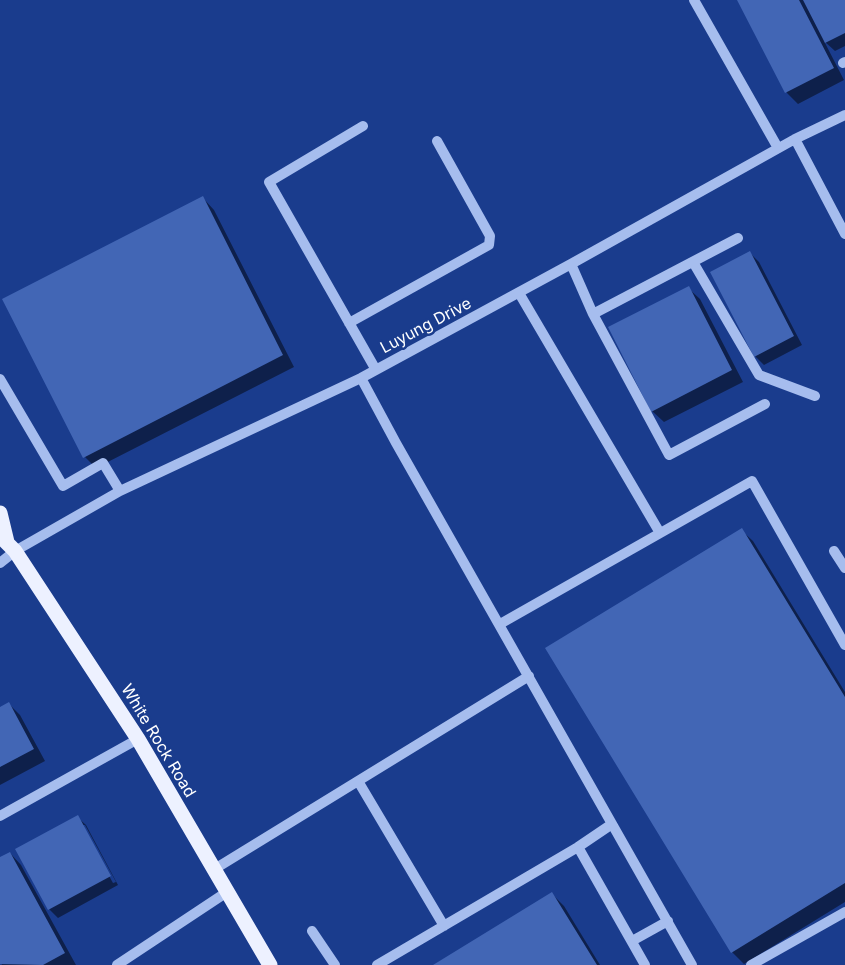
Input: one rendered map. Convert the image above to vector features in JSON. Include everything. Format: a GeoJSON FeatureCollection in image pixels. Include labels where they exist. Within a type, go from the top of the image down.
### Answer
{"type":"FeatureCollection","features":[{"type":"Feature","properties":{"kind":"main road","name":"White Rock Road"},"geometry":{"type":"LineString","coordinates":[[0,513],[7,543],[138,739],[270,965]]}},
{"type":"Feature","properties":{"kind":"street"},"geometry":{"type":"LineString","coordinates":[[694,0],[778,148]]}},
{"type":"Feature","properties":{"kind":"street","name":"Luyung Drive"},"geometry":{"type":"LineString","coordinates":[[0,563],[7,543],[361,378],[519,293],[778,148],[845,115]]}},
{"type":"Feature","properties":{"kind":"street"},"geometry":{"type":"LineString","coordinates":[[363,126],[269,182],[375,370]]}},
{"type":"Feature","properties":{"kind":"street"},"geometry":{"type":"LineString","coordinates":[[795,139],[845,234]]}},
{"type":"Feature","properties":{"kind":"street"},"geometry":{"type":"LineString","coordinates":[[349,323],[489,245],[490,236],[437,141]]}},
{"type":"Feature","properties":{"kind":"street"},"geometry":{"type":"LineString","coordinates":[[593,314],[738,238]]}},
{"type":"Feature","properties":{"kind":"street"},"geometry":{"type":"LineString","coordinates":[[693,262],[759,375],[815,396]]}},
{"type":"Feature","properties":{"kind":"street"},"geometry":{"type":"LineString","coordinates":[[571,264],[593,314],[669,455],[765,404]]}},
{"type":"Feature","properties":{"kind":"street"},"geometry":{"type":"LineString","coordinates":[[519,293],[660,533]]}},
{"type":"Feature","properties":{"kind":"street"},"geometry":{"type":"LineString","coordinates":[[361,378],[692,965]]}},
{"type":"Feature","properties":{"kind":"street"},"geometry":{"type":"LineString","coordinates":[[0,379],[63,486],[103,463],[120,490]]}},
{"type":"Feature","properties":{"kind":"street"},"geometry":{"type":"LineString","coordinates":[[500,624],[752,481],[845,645]]}},
{"type":"Feature","properties":{"kind":"street"},"geometry":{"type":"LineString","coordinates":[[834,551],[845,568]]}},
{"type":"Feature","properties":{"kind":"street"},"geometry":{"type":"LineString","coordinates":[[213,870],[529,676]]}},
{"type":"Feature","properties":{"kind":"street"},"geometry":{"type":"LineString","coordinates":[[0,816],[138,739]]}},
{"type":"Feature","properties":{"kind":"street"},"geometry":{"type":"LineString","coordinates":[[358,781],[444,926]]}},
{"type":"Feature","properties":{"kind":"street"},"geometry":{"type":"LineString","coordinates":[[377,965],[578,847],[612,824]]}},
{"type":"Feature","properties":{"kind":"street"},"geometry":{"type":"LineString","coordinates":[[578,847],[645,965]]}},
{"type":"Feature","properties":{"kind":"street"},"geometry":{"type":"LineString","coordinates":[[117,965],[227,892]]}},
{"type":"Feature","properties":{"kind":"street"},"geometry":{"type":"LineString","coordinates":[[751,965],[845,912]]}},
{"type":"Feature","properties":{"kind":"street"},"geometry":{"type":"LineString","coordinates":[[632,942],[668,921]]}},
{"type":"Feature","properties":{"kind":"street"},"geometry":{"type":"LineString","coordinates":[[312,932],[335,965]]}},
{"type":"Feature","properties":{"kind":"building"},"geometry":{"type":"Polygon","coordinates":[[[737,0],[799,0],[834,68],[785,93],[737,0]]]}},
{"type":"Feature","properties":{"kind":"building"},"geometry":{"type":"Polygon","coordinates":[[[803,0],[845,0],[845,33],[825,43],[803,0]]]}},
{"type":"Feature","properties":{"kind":"building"},"geometry":{"type":"Polygon","coordinates":[[[203,196],[283,355],[83,458],[2,299],[203,196]]]}},
{"type":"Feature","properties":{"kind":"building"},"geometry":{"type":"Polygon","coordinates":[[[750,251],[794,336],[754,357],[710,272],[750,251]]]}},
{"type":"Feature","properties":{"kind":"building"},"geometry":{"type":"Polygon","coordinates":[[[689,286],[732,370],[651,412],[608,327],[689,286]]]}},
{"type":"Feature","properties":{"kind":"building"},"geometry":{"type":"Polygon","coordinates":[[[742,528],[845,697],[845,883],[731,953],[545,648],[742,528]]]}},
{"type":"Feature","properties":{"kind":"building"},"geometry":{"type":"Polygon","coordinates":[[[9,702],[34,749],[0,767],[0,707],[9,702]]]}},
{"type":"Feature","properties":{"kind":"building"},"geometry":{"type":"Polygon","coordinates":[[[78,815],[111,876],[48,910],[15,849],[78,815]]]}},
{"type":"Feature","properties":{"kind":"building"},"geometry":{"type":"Polygon","coordinates":[[[10,852],[65,953],[43,965],[0,964],[0,857],[10,852]]]}},
{"type":"Feature","properties":{"kind":"building"},"geometry":{"type":"Polygon","coordinates":[[[552,892],[597,965],[433,965],[552,892]]]}}]}
